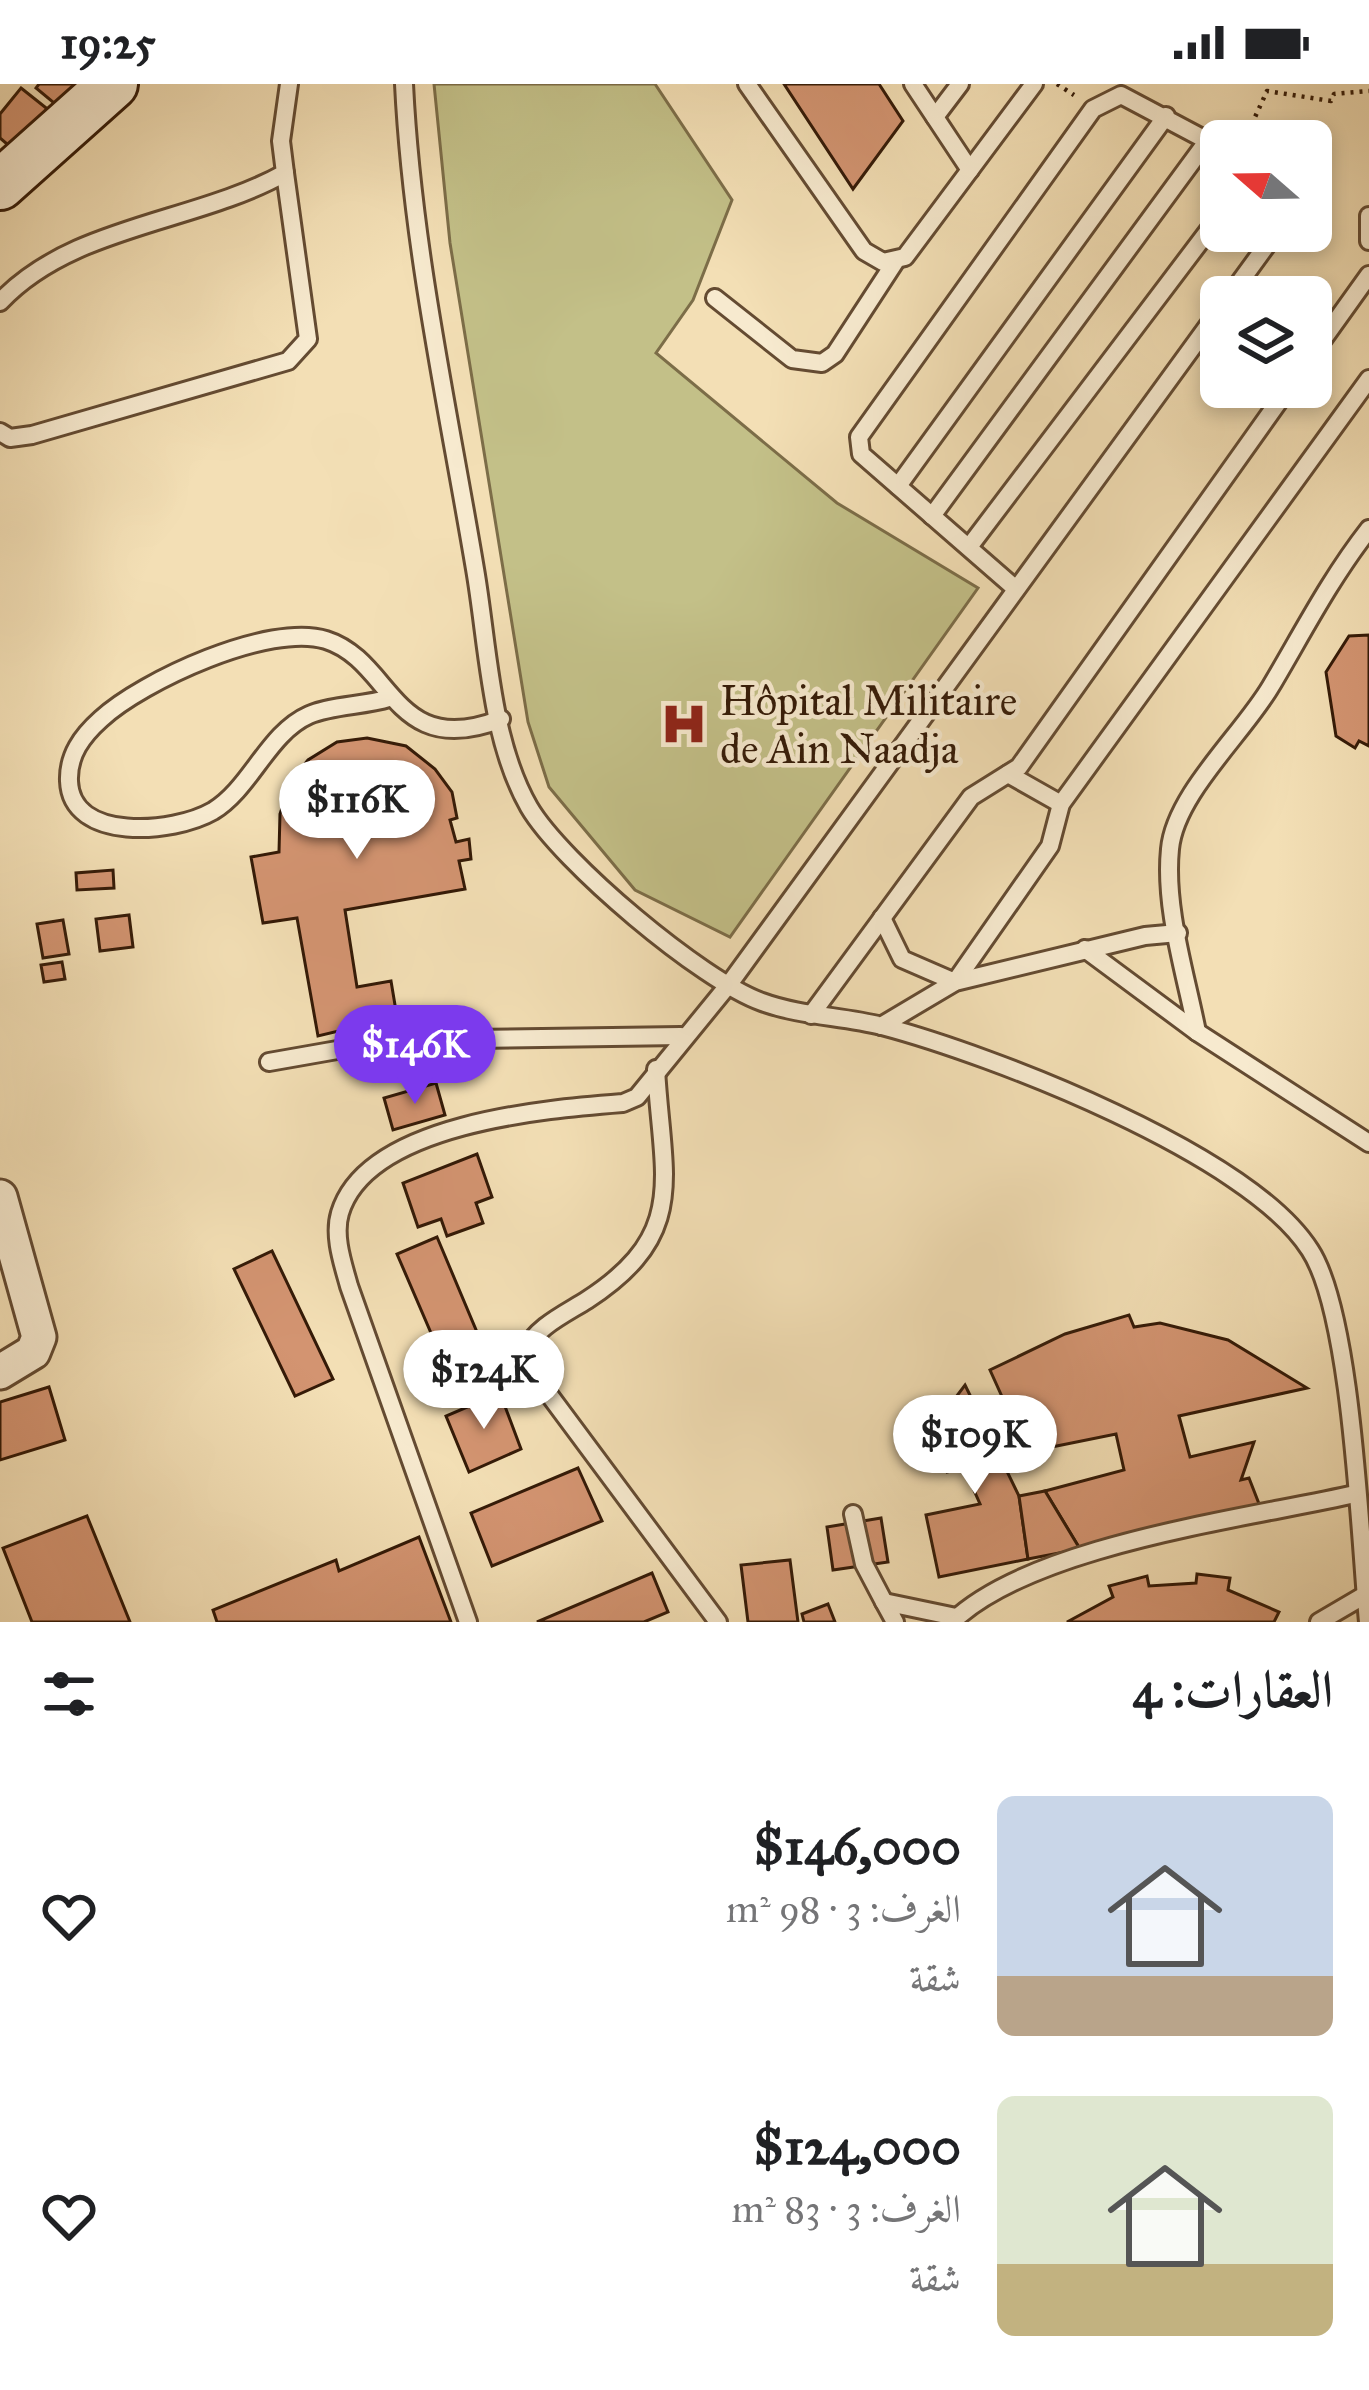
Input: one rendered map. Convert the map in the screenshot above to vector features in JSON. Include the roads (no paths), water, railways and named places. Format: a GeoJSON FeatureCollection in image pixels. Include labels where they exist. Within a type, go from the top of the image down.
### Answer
{"type":"FeatureCollection","features":[{"type":"Feature","properties":{"kind":"street"},"geometry":{"type":"LineString","coordinates":[[5,170],[112,84]]}},
{"type":"Feature","properties":{"kind":"street"},"geometry":{"type":"LineString","coordinates":[[0,1197],[39,1337],[33,1352],[0,1372]]}},
{"type":"Feature","properties":{"kind":"lane"},"geometry":{"type":"LineString","coordinates":[[0,432],[10,438],[32,435],[288,362],[308,339],[280,141],[290,84]]}},
{"type":"Feature","properties":{"kind":"lane"},"geometry":{"type":"LineString","coordinates":[[404,84],[410,181],[501,719],[530,809],[592,883],[757,1001],[881,1026],[1007,1070],[1180,1145],[1237,1177],[1280,1216],[1311,1251],[1340,1353],[1368,1622]]}},
{"type":"Feature","properties":{"kind":"lane"},"geometry":{"type":"LineString","coordinates":[[747,84],[863,251],[895,262]]}},
{"type":"Feature","properties":{"kind":"lane"},"geometry":{"type":"LineString","coordinates":[[914,84],[970,170]]}},
{"type":"Feature","properties":{"kind":"lane"},"geometry":{"type":"LineString","coordinates":[[935,116],[961,84]]}},
{"type":"Feature","properties":{"kind":"lane"},"geometry":{"type":"LineString","coordinates":[[715,298],[792,359],[812,365],[835,354],[895,262],[905,257],[1034,84]]}},
{"type":"Feature","properties":{"kind":"lane"},"geometry":{"type":"LineString","coordinates":[[1016,589],[861,454],[859,437],[1094,109],[1121,95],[1200,136]]}},
{"type":"Feature","properties":{"kind":"lane"},"geometry":{"type":"LineString","coordinates":[[898,486],[1166,116]]}},
{"type":"Feature","properties":{"kind":"lane"},"geometry":{"type":"LineString","coordinates":[[932,516],[1200,162]]}},
{"type":"Feature","properties":{"kind":"lane"},"geometry":{"type":"LineString","coordinates":[[0,302],[47,262],[246,192],[285,172]]}},
{"type":"Feature","properties":{"kind":"lane"},"geometry":{"type":"LineString","coordinates":[[1369,216],[1369,242]]}},
{"type":"Feature","properties":{"kind":"lane"},"geometry":{"type":"LineString","coordinates":[[969,547],[1200,242]]}},
{"type":"Feature","properties":{"kind":"lane"},"geometry":{"type":"LineString","coordinates":[[1332,326],[1369,274]]}},
{"type":"Feature","properties":{"kind":"lane"},"geometry":{"type":"LineString","coordinates":[[468,1622],[349,1286],[339,1245],[340,1214],[354,1187],[384,1160],[470,1124],[508,1114],[623,1103],[637,1096],[730,983],[1200,337]]}},
{"type":"Feature","properties":{"kind":"lane"},"geometry":{"type":"LineString","coordinates":[[955,982],[1050,846],[1060,804],[1369,379]]}},
{"type":"Feature","properties":{"kind":"lane"},"geometry":{"type":"LineString","coordinates":[[811,1015],[970,797],[1019,767],[1274,408]]}},
{"type":"Feature","properties":{"kind":"lane"},"geometry":{"type":"LineString","coordinates":[[1197,1032],[1178,933],[1170,850],[1179,815],[1270,688],[1306,617],[1369,529]]}},
{"type":"Feature","properties":{"kind":"lane"},"geometry":{"type":"LineString","coordinates":[[389,698],[310,714],[288,730],[213,811],[167,825],[110,827],[80,812],[69,795],[68,764],[87,732],[122,699],[275,637],[326,640],[355,658],[389,698],[447,730],[472,730],[501,719]]}},
{"type":"Feature","properties":{"kind":"lane"},"geometry":{"type":"LineString","coordinates":[[1008,774],[1060,804]]}},
{"type":"Feature","properties":{"kind":"lane"},"geometry":{"type":"LineString","coordinates":[[882,918],[902,959],[955,982]]}},
{"type":"Feature","properties":{"kind":"lane"},"geometry":{"type":"LineString","coordinates":[[881,1026],[955,982],[1085,949],[1178,933]]}},
{"type":"Feature","properties":{"kind":"lane"},"geometry":{"type":"LineString","coordinates":[[1085,949],[1197,1032],[1369,1143]]}},
{"type":"Feature","properties":{"kind":"lane"},"geometry":{"type":"LineString","coordinates":[[269,1062],[394,1040],[682,1036]]}},
{"type":"Feature","properties":{"kind":"lane"},"geometry":{"type":"LineString","coordinates":[[656,1070],[663,1190],[659,1229],[643,1256],[615,1282],[532,1335],[524,1352],[530,1370],[718,1622]]}},
{"type":"Feature","properties":{"kind":"lane"},"geometry":{"type":"LineString","coordinates":[[884,1602],[954,1620],[1029,1572],[1071,1558],[1355,1494]]}},
{"type":"Feature","properties":{"kind":"lane"},"geometry":{"type":"LineString","coordinates":[[853,1514],[864,1564],[895,1622]]}},
{"type":"Feature","properties":{"kind":"lane"},"geometry":{"type":"LineString","coordinates":[[1319,1622],[1365,1595]]}},
{"type":"Feature","properties":{"kind":"place","name":"Hôpital Militaire de Ain Naadja"},"geometry":{"type":"Point","coordinates":[684,724]}}]}
